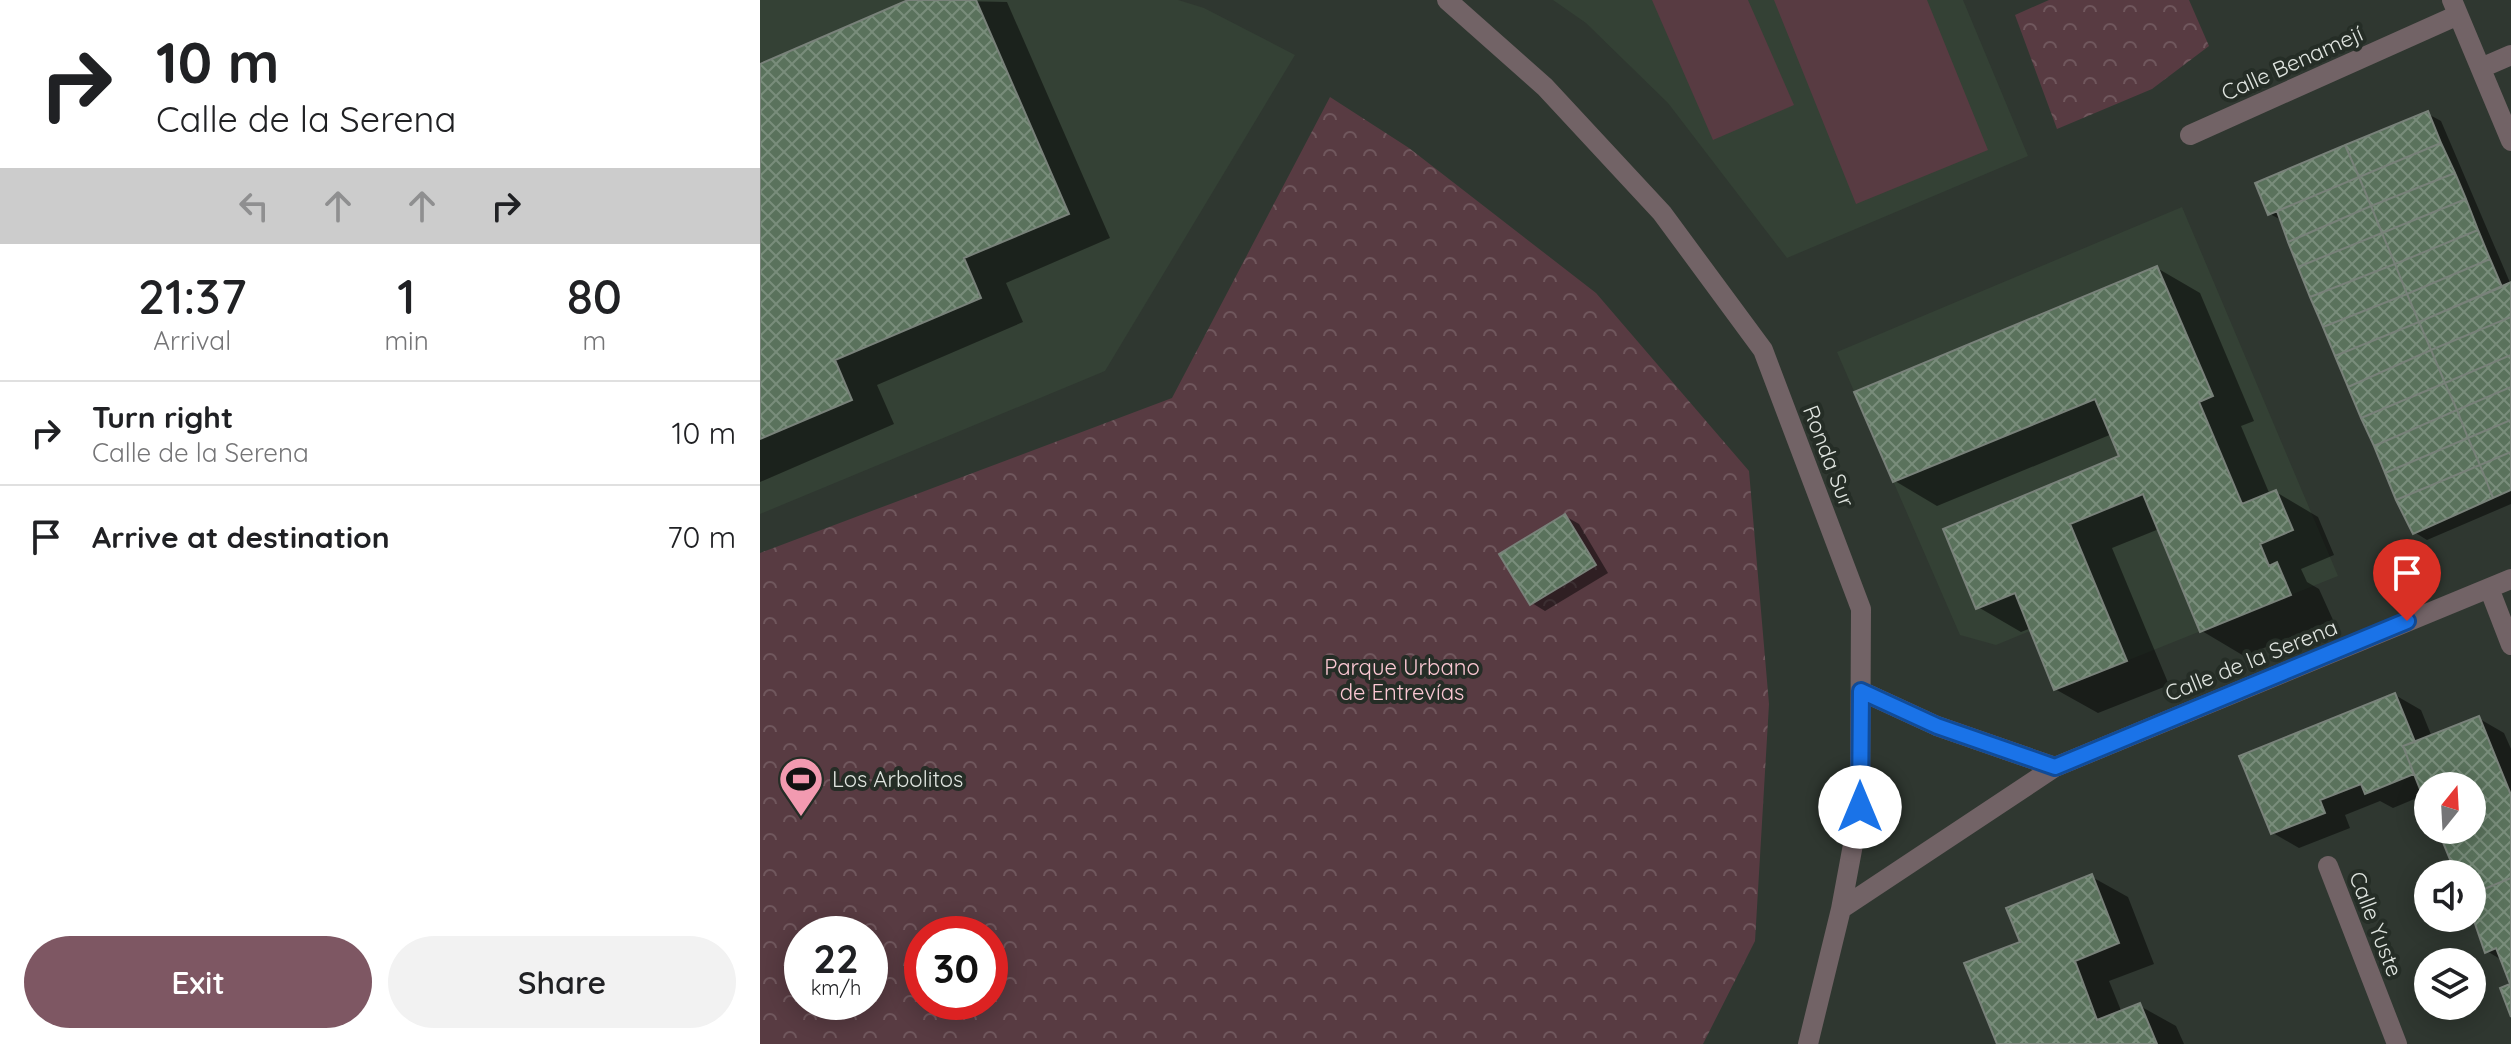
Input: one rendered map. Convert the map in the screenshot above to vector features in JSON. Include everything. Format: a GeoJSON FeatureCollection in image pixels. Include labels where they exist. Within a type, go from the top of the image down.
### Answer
{"type":"FeatureCollection","features":[{"type":"Feature","properties":{"kind":"street","name":"Ronda Sur"},"geometry":{"type":"LineString","coordinates":[[1447,0],[1545,87],[1662,213],[1763,350],[1861,609],[1860,807],[1841,909],[1808,1044]]}},
{"type":"Feature","properties":{"kind":"street"},"geometry":{"type":"LineString","coordinates":[[2455,8],[2511,141]]}},
{"type":"Feature","properties":{"kind":"street","name":"Calle Benamejí"},"geometry":{"type":"LineString","coordinates":[[2190,135],[2455,8]]}},
{"type":"Feature","properties":{"kind":"street"},"geometry":{"type":"LineString","coordinates":[[2481,68],[2511,55]]}},
{"type":"Feature","properties":{"kind":"street","name":"Calle de la Serena"},"geometry":{"type":"LineString","coordinates":[[1841,909],[2055,767],[2511,579]]}},
{"type":"Feature","properties":{"kind":"street"},"geometry":{"type":"LineString","coordinates":[[2489,588],[2511,645]]}},
{"type":"Feature","properties":{"kind":"street"},"geometry":{"type":"LineString","coordinates":[[1861,691],[1937,726],[2055,767]]}},
{"type":"Feature","properties":{"kind":"street","name":"Calle Yuste"},"geometry":{"type":"LineString","coordinates":[[2328,866],[2397,1044]]}},
{"type":"Feature","properties":{"kind":"shaded area"},"geometry":{"type":"Polygon","coordinates":[[[760,0],[1178,0],[1204,8],[1295,55],[1105,371],[760,514],[760,0]]]}},
{"type":"Feature","properties":{"kind":"shaded area"},"geometry":{"type":"Polygon","coordinates":[[[1553,0],[1963,0],[2028,156],[1787,258],[1668,103],[1586,23],[1553,0]]]}},
{"type":"Feature","properties":{"kind":"shaded area"},"geometry":{"type":"Polygon","coordinates":[[[2182,207],[2338,576],[2054,690],[2030,631],[1996,645],[1960,635],[1837,352],[2182,207]]]}},
{"type":"Feature","properties":{"kind":"green space"},"geometry":{"type":"Polygon","coordinates":[[[1652,0],[1748,0],[1794,105],[1713,140],[1652,0]]]}},
{"type":"Feature","properties":{"kind":"green space"},"geometry":{"type":"Polygon","coordinates":[[[1774,0],[1927,0],[1988,150],[1856,204],[1774,0]]]}},
{"type":"Feature","properties":{"kind":"green space"},"geometry":{"type":"Polygon","coordinates":[[[2049,0],[2189,0],[2209,46],[2152,89],[2057,129],[2015,15],[2049,0]]]}},
{"type":"Feature","properties":{"kind":"green space","name":"Parque Urbano de Entrevías"},"geometry":{"type":"Polygon","coordinates":[[[1330,97],[1409,148],[1596,293],[1749,471],[1769,704],[1755,941],[1703,1044],[760,1044],[760,553],[1172,398],[1330,97]]]}},
{"type":"Feature","properties":{"kind":"building"},"geometry":{"type":"Polygon","coordinates":[[[908,0],[976,0],[1069,214],[964,258],[981,298],[835,360],[852,400],[760,439],[760,64],[908,0]]]}},
{"type":"Feature","properties":{"kind":"building"},"geometry":{"type":"Polygon","coordinates":[[[2428,111],[2441,143],[2359,177],[2345,145],[2428,111]]]}},
{"type":"Feature","properties":{"kind":"building"},"geometry":{"type":"Polygon","coordinates":[[[2441,143],[2455,173],[2371,206],[2359,177],[2441,143]]]}},
{"type":"Feature","properties":{"kind":"building"},"geometry":{"type":"Polygon","coordinates":[[[2345,145],[2359,177],[2268,215],[2255,183],[2345,145]]]}},
{"type":"Feature","properties":{"kind":"building"},"geometry":{"type":"Polygon","coordinates":[[[2455,173],[2466,199],[2382,233],[2371,206],[2455,173]]]}},
{"type":"Feature","properties":{"kind":"building"},"geometry":{"type":"Polygon","coordinates":[[[2359,177],[2371,206],[2288,242],[2277,211],[2359,177]]]}},
{"type":"Feature","properties":{"kind":"building"},"geometry":{"type":"Polygon","coordinates":[[[2466,199],[2478,230],[2395,264],[2382,233],[2466,199]]]}},
{"type":"Feature","properties":{"kind":"building"},"geometry":{"type":"Polygon","coordinates":[[[2371,206],[2382,233],[2298,267],[2288,242],[2371,206]]]}},
{"type":"Feature","properties":{"kind":"building"},"geometry":{"type":"Polygon","coordinates":[[[2478,230],[2490,259],[2407,294],[2395,264],[2478,230]]]}},
{"type":"Feature","properties":{"kind":"building"},"geometry":{"type":"Polygon","coordinates":[[[2382,233],[2395,264],[2310,297],[2298,267],[2382,233]]]}},
{"type":"Feature","properties":{"kind":"building"},"geometry":{"type":"Polygon","coordinates":[[[2490,259],[2502,287],[2419,322],[2407,294],[2490,259]]]}},
{"type":"Feature","properties":{"kind":"building"},"geometry":{"type":"Polygon","coordinates":[[[2395,264],[2407,294],[2323,327],[2310,297],[2395,264]]]}},
{"type":"Feature","properties":{"kind":"building"},"geometry":{"type":"Polygon","coordinates":[[[2157,266],[2213,396],[2199,402],[2242,504],[2276,490],[2293,530],[2260,544],[2269,566],[2277,562],[2291,595],[2200,632],[2143,494],[2070,524],[2127,661],[2054,690],[2015,593],[1976,609],[1943,529],[2119,456],[2095,399],[1893,482],[1854,392],[2157,266]]]}},
{"type":"Feature","properties":{"kind":"building"},"geometry":{"type":"Polygon","coordinates":[[[2511,282],[2511,317],[2431,350],[2419,322],[2511,282]]]}},
{"type":"Feature","properties":{"kind":"building"},"geometry":{"type":"Polygon","coordinates":[[[2407,294],[2419,322],[2335,356],[2323,327],[2407,294]]]}},
{"type":"Feature","properties":{"kind":"building"},"geometry":{"type":"Polygon","coordinates":[[[2511,317],[2511,355],[2445,383],[2431,350],[2511,317]]]}},
{"type":"Feature","properties":{"kind":"building"},"geometry":{"type":"Polygon","coordinates":[[[2419,322],[2431,350],[2348,387],[2335,356],[2419,322]]]}},
{"type":"Feature","properties":{"kind":"building"},"geometry":{"type":"Polygon","coordinates":[[[2431,350],[2445,383],[2361,418],[2348,387],[2431,350]]]}},
{"type":"Feature","properties":{"kind":"building"},"geometry":{"type":"Polygon","coordinates":[[[2511,355],[2511,387],[2457,410],[2445,383],[2511,355]]]}},
{"type":"Feature","properties":{"kind":"building"},"geometry":{"type":"Polygon","coordinates":[[[2445,383],[2457,410],[2374,446],[2361,418],[2445,383]]]}},
{"type":"Feature","properties":{"kind":"building"},"geometry":{"type":"Polygon","coordinates":[[[2511,387],[2511,420],[2468,438],[2457,410],[2511,387]]]}},
{"type":"Feature","properties":{"kind":"building"},"geometry":{"type":"Polygon","coordinates":[[[2457,410],[2468,438],[2385,473],[2374,446],[2457,410]]]}},
{"type":"Feature","properties":{"kind":"building"},"geometry":{"type":"Polygon","coordinates":[[[2511,420],[2511,452],[2480,465],[2468,438],[2511,420]]]}},
{"type":"Feature","properties":{"kind":"building"},"geometry":{"type":"Polygon","coordinates":[[[2468,438],[2480,465],[2396,500],[2385,473],[2468,438]]]}},
{"type":"Feature","properties":{"kind":"building"},"geometry":{"type":"Polygon","coordinates":[[[2511,452],[2511,490],[2493,498],[2480,465],[2511,452]]]}},
{"type":"Feature","properties":{"kind":"building"},"geometry":{"type":"Polygon","coordinates":[[[2480,465],[2493,498],[2413,534],[2396,500],[2480,465]]]}},
{"type":"Feature","properties":{"kind":"building"},"geometry":{"type":"Polygon","coordinates":[[[1565,514],[1596,565],[1530,605],[1499,554],[1565,514]]]}},
{"type":"Feature","properties":{"kind":"building"},"geometry":{"type":"Polygon","coordinates":[[[2395,693],[2415,742],[2403,746],[2414,774],[2365,794],[2361,784],[2320,800],[2325,813],[2271,834],[2239,756],[2395,693]]]}},
{"type":"Feature","properties":{"kind":"building"},"geometry":{"type":"Polygon","coordinates":[[[2479,716],[2511,795],[2511,878],[2486,888],[2486,860],[2450,860],[2444,844],[2486,844],[2486,772],[2414,774],[2403,746],[2479,716]]]}},
{"type":"Feature","properties":{"kind":"building"},"geometry":{"type":"Polygon","coordinates":[[[2092,874],[2119,943],[2075,961],[2097,1020],[2140,1003],[2157,1044],[1997,1044],[1964,963],[2020,942],[2006,908],[2092,874]]]}},
{"type":"Feature","properties":{"kind":"building"},"geometry":{"type":"Polygon","coordinates":[[[2511,878],[2511,1017],[2500,988],[2510,984],[2496,948],[2486,953],[2478,932],[2486,932],[2486,888],[2511,878]]]}},
{"type":"Feature","properties":{"kind":"place","name":"Los Arbolitos"},"geometry":{"type":"Point","coordinates":[801,818]}},
{"type":"Feature","properties":{"kind":"route"},"geometry":{"type":"LineString","coordinates":[[1860,807],[1861,691],[1937,726],[2055,767],[2407,621]]}}]}
